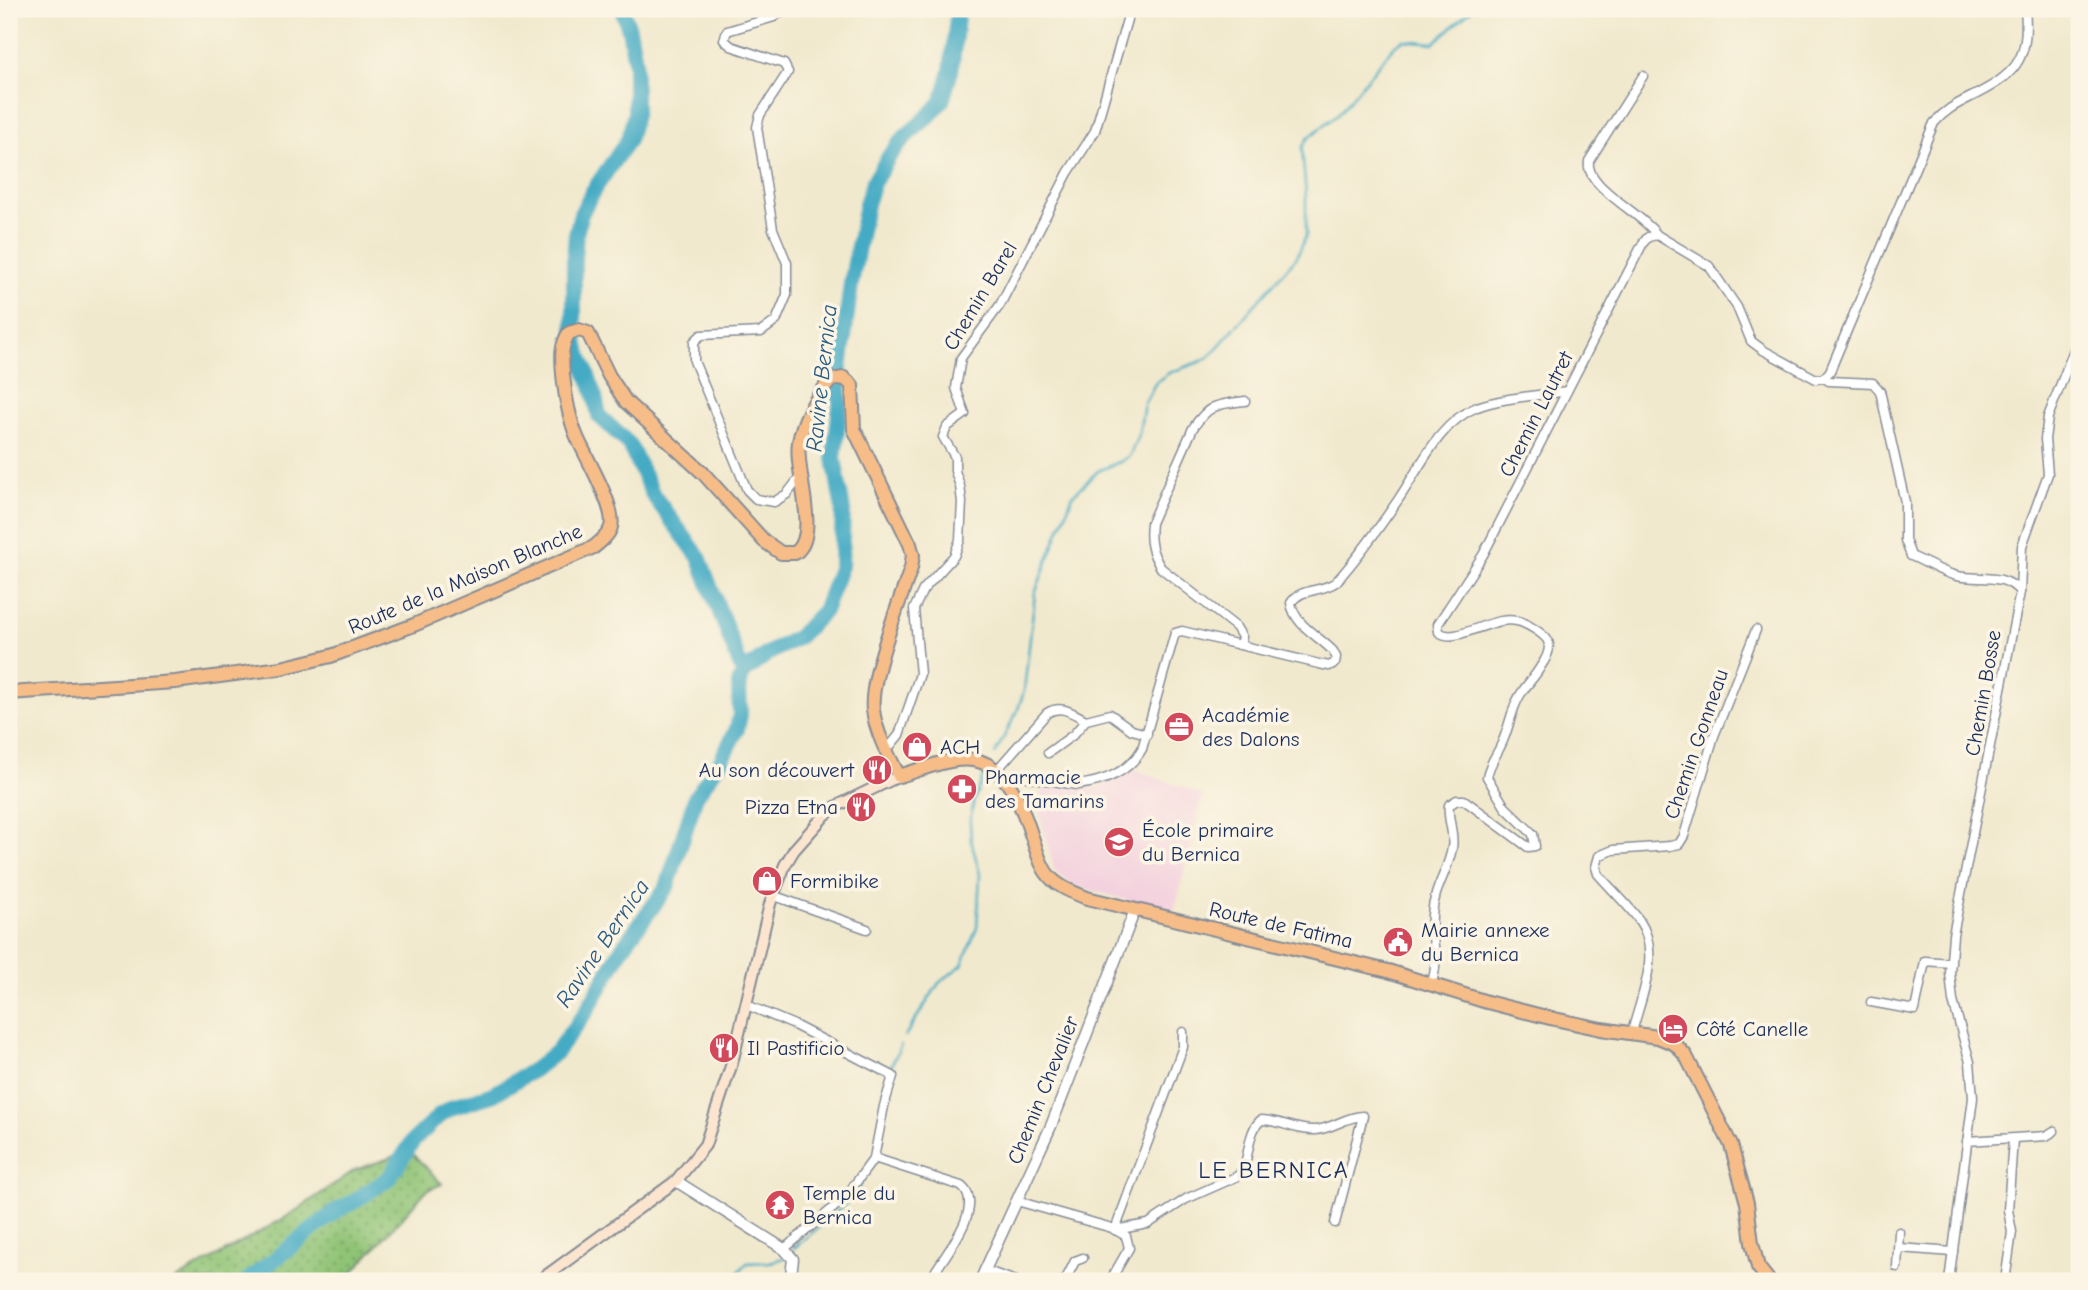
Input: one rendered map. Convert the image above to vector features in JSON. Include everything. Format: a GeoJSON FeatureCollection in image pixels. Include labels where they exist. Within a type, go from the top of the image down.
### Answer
{"type":"FeatureCollection","features":[{"type":"Feature","properties":{"kind":"main road","name":"Route de la Maison Blanche"},"geometry":{"type":"LineString","coordinates":[[9,693],[175,682],[281,668],[331,656],[414,625],[594,547],[611,528],[612,516],[572,421],[563,378],[563,342],[569,333],[579,330],[588,333],[609,376],[626,402],[704,473],[764,541],[781,553],[795,553],[800,550],[806,537],[806,511],[800,477],[799,443],[802,430],[820,393],[831,380],[844,378],[852,385],[854,429],[913,555],[875,680],[872,708],[886,751],[899,776]]}},
{"type":"Feature","properties":{"kind":"main road"},"geometry":{"type":"LineString","coordinates":[[539,1281],[676,1181],[705,1145],[732,1063],[772,895],[794,850],[825,815],[837,806],[899,776],[946,763],[971,759],[985,763],[1000,775]]}},
{"type":"Feature","properties":{"kind":"main road","name":"Route de Fatima"},"geometry":{"type":"LineString","coordinates":[[1000,775],[1027,821],[1046,872],[1068,890],[1087,898],[1388,971],[1550,1018],[1658,1037],[1675,1044],[1686,1056],[1731,1145],[1747,1203],[1758,1267],[1769,1281]]}},
{"type":"Feature","properties":{"kind":"street"},"geometry":{"type":"LineString","coordinates":[[786,9],[774,17],[727,31],[724,40],[731,46],[784,64],[788,72],[760,115],[757,127],[773,229],[787,263],[787,295],[776,321],[761,331],[701,335],[695,342],[694,361],[747,490],[756,499],[774,502],[787,494],[800,477]]}},
{"type":"Feature","properties":{"kind":"street","name":"Chemin Barel"},"geometry":{"type":"LineString","coordinates":[[886,751],[899,735],[920,674],[914,609],[923,590],[954,556],[960,540],[960,486],[954,457],[943,437],[947,427],[965,414],[956,388],[961,359],[1000,305],[1068,173],[1095,131],[1130,9]]}},
{"type":"Feature","properties":{"kind":"street"},"geometry":{"type":"LineString","coordinates":[[1824,378],[1830,371],[1856,312],[1934,123],[1942,113],[1997,82],[2019,62],[2025,48],[2025,9]]}},
{"type":"Feature","properties":{"kind":"street"},"geometry":{"type":"LineString","coordinates":[[1643,76],[1589,161],[1588,167],[1594,181],[1640,216],[1657,235],[1709,266],[1737,307],[1751,341],[1763,350],[1816,379],[1873,383],[1880,391],[1905,502],[1905,540],[1912,555],[1958,576],[2004,579],[2020,592]]}},
{"type":"Feature","properties":{"kind":"street","name":"Chemin Lautret"},"geometry":{"type":"LineString","coordinates":[[1431,985],[1436,971],[1432,919],[1435,893],[1452,851],[1454,838],[1448,816],[1449,805],[1457,800],[1464,800],[1528,847],[1535,846],[1533,834],[1505,807],[1487,777],[1520,695],[1549,652],[1548,642],[1543,635],[1521,622],[1504,619],[1453,636],[1439,632],[1438,624],[1483,555],[1643,243],[1648,237],[1657,235]]}},
{"type":"Feature","properties":{"kind":"street","name":"Chemin Bosse"},"geometry":{"type":"LineString","coordinates":[[1949,1281],[1973,1082],[1953,1001],[1953,935],[2020,592],[2022,546],[2048,474],[2045,439],[2048,417],[2079,337]]}},
{"type":"Feature","properties":{"kind":"street"},"geometry":{"type":"LineString","coordinates":[[1086,720],[1060,708],[1054,708],[1011,755],[1000,775],[1077,785],[1097,781],[1134,763],[1147,734],[1175,633],[1182,631],[1329,666],[1335,663],[1333,651],[1297,621],[1292,613],[1291,603],[1296,595],[1326,589],[1336,582],[1384,521],[1431,448],[1456,419],[1476,407],[1567,391]]}},
{"type":"Feature","properties":{"kind":"street"},"geometry":{"type":"LineString","coordinates":[[1240,645],[1241,636],[1236,627],[1161,568],[1153,555],[1149,537],[1151,523],[1193,428],[1200,418],[1212,407],[1245,401]]}},
{"type":"Feature","properties":{"kind":"street","name":"Chemin Gonneau"},"geometry":{"type":"LineString","coordinates":[[1632,1032],[1648,971],[1649,945],[1640,921],[1598,874],[1596,867],[1600,856],[1613,850],[1679,844],[1684,836],[1714,736],[1756,630]]}},
{"type":"Feature","properties":{"kind":"street"},"geometry":{"type":"LineString","coordinates":[[1048,753],[1073,735],[1086,720],[1110,714],[1132,730],[1147,734]]}},
{"type":"Feature","properties":{"kind":"street"},"geometry":{"type":"LineString","coordinates":[[772,895],[867,929]]}},
{"type":"Feature","properties":{"kind":"street","name":"Chemin Chevalier"},"geometry":{"type":"LineString","coordinates":[[980,1281],[1079,1056],[1135,910]]}},
{"type":"Feature","properties":{"kind":"street"},"geometry":{"type":"LineString","coordinates":[[1871,1002],[1915,1010],[1925,961],[1951,963]]}},
{"type":"Feature","properties":{"kind":"street"},"geometry":{"type":"LineString","coordinates":[[747,1005],[794,1025],[893,1076],[874,1158],[844,1199],[784,1249]]}},
{"type":"Feature","properties":{"kind":"street"},"geometry":{"type":"LineString","coordinates":[[1115,1230],[1183,1047],[1183,1032]]}},
{"type":"Feature","properties":{"kind":"street"},"geometry":{"type":"LineString","coordinates":[[1115,1230],[1148,1224],[1186,1199],[1238,1176],[1243,1170],[1254,1126],[1261,1120],[1273,1120],[1297,1129],[1316,1130],[1363,1116],[1335,1223]]}},
{"type":"Feature","properties":{"kind":"street"},"geometry":{"type":"LineString","coordinates":[[1967,1141],[2046,1136],[2054,1131]]}},
{"type":"Feature","properties":{"kind":"street"},"geometry":{"type":"LineString","coordinates":[[2005,1281],[2012,1232],[2008,1210],[2013,1139]]}},
{"type":"Feature","properties":{"kind":"street"},"geometry":{"type":"LineString","coordinates":[[874,1158],[961,1186],[968,1192],[971,1200],[968,1216],[935,1272]]}},
{"type":"Feature","properties":{"kind":"street"},"geometry":{"type":"LineString","coordinates":[[676,1181],[784,1249],[793,1259],[791,1275],[787,1281]]}},
{"type":"Feature","properties":{"kind":"street"},"geometry":{"type":"LineString","coordinates":[[1017,1201],[1115,1230],[1126,1236],[1129,1248],[1110,1281]]}},
{"type":"Feature","properties":{"kind":"street"},"geometry":{"type":"LineString","coordinates":[[1897,1267],[1899,1232]]}},
{"type":"Feature","properties":{"kind":"street"},"geometry":{"type":"LineString","coordinates":[[1899,1248],[1954,1252]]}},
{"type":"Feature","properties":{"kind":"street"},"geometry":{"type":"LineString","coordinates":[[1065,1281],[1075,1261],[1083,1258]]}},
{"type":"Feature","properties":{"kind":"street"},"geometry":{"type":"LineString","coordinates":[[984,1270],[1016,1281]]}},
{"type":"Feature","properties":{"kind":"shaded area","name":"École primaire du Bernica"},"geometry":{"type":"Polygon","coordinates":[[[1135,770],[1203,795],[1174,913],[1073,885],[1055,872],[1039,813],[1044,784],[1096,788],[1135,770]]]}},
{"type":"Feature","properties":{"kind":"green space"},"geometry":{"type":"Polygon","coordinates":[[[410,1151],[442,1184],[426,1191],[345,1281],[174,1281],[291,1214],[355,1170],[410,1151]]]}},
{"type":"Feature","properties":{"kind":"waterway"},"geometry":{"type":"LineString","coordinates":[[622,9],[635,61],[635,114],[628,140],[593,191],[581,214],[576,234],[574,330],[577,347],[594,392],[599,416],[629,444],[653,495],[699,557],[743,673]]}},
{"type":"Feature","properties":{"kind":"waterway","name":"Ravine Bernica"},"geometry":{"type":"LineString","coordinates":[[247,1281],[336,1211],[389,1178],[413,1141],[440,1115],[453,1107],[494,1094],[535,1069],[556,1052],[586,1012],[623,947],[667,887],[696,796],[720,762],[737,729],[740,715],[739,684],[743,673],[767,654],[798,637],[824,611],[841,566],[843,510],[834,458],[840,406],[839,376],[851,284],[866,204],[873,183],[890,155],[942,101],[951,71],[958,9]]}},
{"type":"Feature","properties":{"kind":"waterway"},"geometry":{"type":"LineString","coordinates":[[995,754],[1017,712],[1024,691],[1035,593],[1073,495],[1098,471],[1130,455],[1139,433],[1144,404],[1156,382],[1169,373],[1210,356],[1295,259],[1306,235],[1302,148],[1307,139],[1338,114],[1394,46],[1403,40],[1434,43],[1472,9]]}},
{"type":"Feature","properties":{"kind":"waterway"},"geometry":{"type":"LineString","coordinates":[[905,1036],[939,983],[962,965],[977,928],[980,874],[971,840],[970,822],[974,800],[985,773]]}},
{"type":"Feature","properties":{"kind":"waterway"},"geometry":{"type":"LineString","coordinates":[[891,1066],[901,1045]]}},
{"type":"Feature","properties":{"kind":"waterway"},"geometry":{"type":"LineString","coordinates":[[884,1092],[886,1078]]}},
{"type":"Feature","properties":{"kind":"waterway"},"geometry":{"type":"LineString","coordinates":[[794,1248],[841,1208],[863,1179]]}},
{"type":"Feature","properties":{"kind":"waterway"},"geometry":{"type":"LineString","coordinates":[[730,1281],[747,1263],[784,1258]]}},
{"type":"Feature","properties":{"kind":"place","name":"Académie des Dalons"},"geometry":{"type":"Point","coordinates":[1179,727]}},
{"type":"Feature","properties":{"kind":"place","name":"ACH"},"geometry":{"type":"Point","coordinates":[917,747]}},
{"type":"Feature","properties":{"kind":"place","name":"Au son découvert"},"geometry":{"type":"Point","coordinates":[877,770]}},
{"type":"Feature","properties":{"kind":"place","name":"Pharmacie des Tamarins"},"geometry":{"type":"Point","coordinates":[962,789]}},
{"type":"Feature","properties":{"kind":"place","name":"Pizza Etna"},"geometry":{"type":"Point","coordinates":[861,807]}},
{"type":"Feature","properties":{"kind":"place","name":"École primaire du Bernica"},"geometry":{"type":"Point","coordinates":[1119,842]}},
{"type":"Feature","properties":{"kind":"place","name":"Formibike"},"geometry":{"type":"Point","coordinates":[767,881]}},
{"type":"Feature","properties":{"kind":"place","name":"Mairie annexe du Bernica"},"geometry":{"type":"Point","coordinates":[1398,942]}},
{"type":"Feature","properties":{"kind":"place","name":"Côté Canelle"},"geometry":{"type":"Point","coordinates":[1673,1029]}},
{"type":"Feature","properties":{"kind":"place","name":"Il Pastificio"},"geometry":{"type":"Point","coordinates":[724,1048]}},
{"type":"Feature","properties":{"kind":"place","name":"Temple du Bernica"},"geometry":{"type":"Point","coordinates":[780,1205]}},
{"type":"Feature","properties":{"kind":"district","name":"LE BERNICA"},"geometry":{"type":"Point","coordinates":[1274,1170]}}]}
